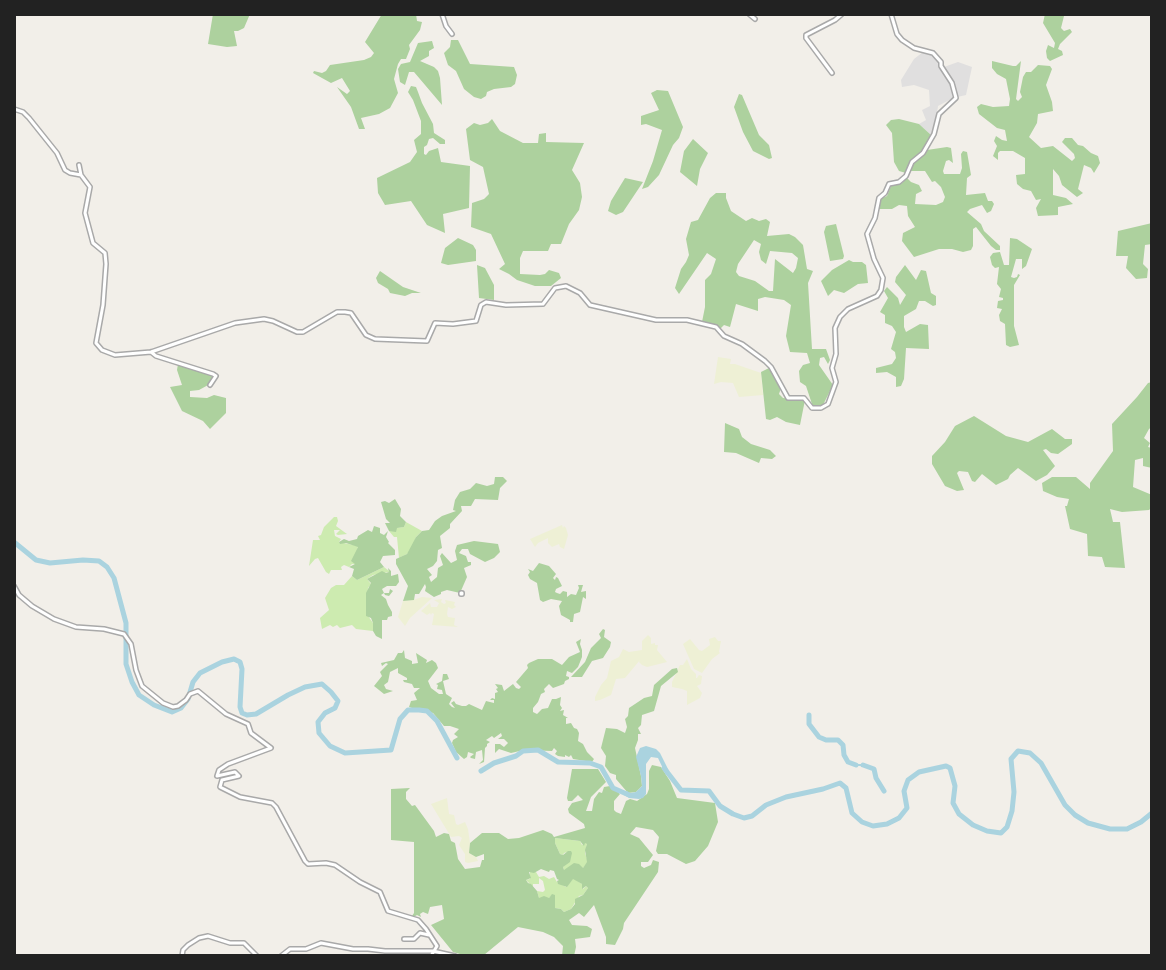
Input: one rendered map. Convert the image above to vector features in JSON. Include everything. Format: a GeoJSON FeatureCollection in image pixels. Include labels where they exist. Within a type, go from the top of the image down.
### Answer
{"type":"FeatureCollection","features":[{"type":"Feature","properties":{"kind":"street"},"geometry":{"type":"LineString","coordinates":[[442,14],[452,34]]}},
{"type":"Feature","properties":{"kind":"street"},"geometry":{"type":"LineString","coordinates":[[749,14],[755,19]]}},
{"type":"Feature","properties":{"kind":"street"},"geometry":{"type":"LineString","coordinates":[[832,73],[806,35],[842,14]]}},
{"type":"Feature","properties":{"kind":"street"},"geometry":{"type":"LineString","coordinates":[[79,165],[81,175],[90,187],[85,213],[93,243],[105,253],[103,305],[96,343],[102,350],[115,355],[151,352],[235,323],[264,319],[303,332],[337,312],[351,313],[366,335],[375,339],[427,341],[435,323],[476,321],[481,305],[486,302],[543,304],[555,288],[566,286],[580,293],[590,305],[656,320],[687,320],[716,327],[724,336],[742,344],[765,361],[788,398],[804,398],[812,408],[825,406],[836,382],[832,368],[836,354],[835,328],[840,317],[848,309],[877,296],[881,290],[883,278],[867,234],[875,218],[879,198],[889,184],[899,182],[906,176],[912,162],[931,141],[939,114],[956,98],[941,62],[933,53],[914,48],[902,40],[891,14]]}},
{"type":"Feature","properties":{"kind":"street"},"geometry":{"type":"LineString","coordinates":[[14,109],[29,118],[57,153],[65,170],[81,175]]}},
{"type":"Feature","properties":{"kind":"street"},"geometry":{"type":"LineString","coordinates":[[151,352],[213,374],[216,376],[210,385]]}},
{"type":"Feature","properties":{"kind":"street"},"geometry":{"type":"LineString","coordinates":[[14,586],[32,606],[54,619],[76,627],[124,634],[131,644],[142,686],[163,703],[178,706],[198,691],[226,714],[248,724],[251,733],[271,748],[219,770],[217,776],[235,772],[239,776],[222,780],[220,787],[240,797],[272,803],[308,864],[326,863],[342,869],[380,892],[388,911],[418,920],[437,946],[433,953]]}},
{"type":"Feature","properties":{"kind":"street"},"geometry":{"type":"LineString","coordinates":[[404,939],[414,939],[420,933],[429,935]]}},
{"type":"Feature","properties":{"kind":"street"},"geometry":{"type":"LineString","coordinates":[[182,956],[188,945],[208,936],[230,943],[244,943],[257,956]]}},
{"type":"Feature","properties":{"kind":"street"},"geometry":{"type":"LineString","coordinates":[[281,956],[290,949],[306,949],[321,943],[353,949],[455,956]]}},
{"type":"Feature","properties":{"kind":"shaded area"},"geometry":{"type":"Polygon","coordinates":[[[923,52],[933,54],[944,67],[958,62],[972,67],[966,95],[938,106],[931,135],[919,124],[926,120],[922,110],[930,106],[929,90],[914,85],[902,87],[901,80],[914,59],[923,52]]]}},
{"type":"Feature","properties":{"kind":"green space"},"geometry":{"type":"Polygon","coordinates":[[[213,14],[250,14],[244,28],[234,31],[237,46],[208,44],[213,14]]]}},
{"type":"Feature","properties":{"kind":"green space"},"geometry":{"type":"Polygon","coordinates":[[[382,14],[416,14],[417,21],[422,22],[409,45],[406,59],[401,59],[398,64],[394,79],[398,93],[390,108],[361,118],[365,129],[359,129],[351,107],[337,87],[347,94],[350,91],[342,78],[331,83],[313,73],[322,73],[330,65],[371,57],[374,53],[365,42],[382,14]]]}},
{"type":"Feature","properties":{"kind":"green space"},"geometry":{"type":"Polygon","coordinates":[[[1045,14],[1063,14],[1061,28],[1072,32],[1058,49],[1063,55],[1050,61],[1046,51],[1048,45],[1054,48],[1055,43],[1043,23],[1045,14]]]}},
{"type":"Feature","properties":{"kind":"green space"},"geometry":{"type":"Polygon","coordinates":[[[451,40],[458,40],[470,64],[514,67],[517,75],[515,84],[487,92],[481,99],[474,97],[464,89],[456,71],[448,65],[444,53],[450,47],[451,40]]]}},
{"type":"Feature","properties":{"kind":"green space"},"geometry":{"type":"Polygon","coordinates":[[[432,41],[434,48],[429,51],[429,56],[420,61],[438,71],[442,105],[414,72],[409,72],[405,85],[400,82],[398,69],[401,64],[410,62],[418,43],[432,41]]]}},
{"type":"Feature","properties":{"kind":"green space"},"geometry":{"type":"Polygon","coordinates":[[[992,61],[1016,66],[1021,61],[1018,101],[1022,97],[1020,92],[1026,72],[1031,72],[1038,65],[1050,66],[1052,69],[1046,85],[1053,111],[1038,114],[1029,137],[1041,148],[1053,146],[1072,161],[1074,154],[1062,142],[1065,138],[1072,138],[1098,156],[1100,163],[1094,173],[1084,165],[1078,189],[1083,193],[1077,197],[1062,185],[1053,169],[1053,195],[1066,198],[1073,204],[1058,207],[1058,215],[1038,216],[1036,208],[1041,199],[1036,200],[1031,191],[1017,184],[1016,175],[1025,174],[1025,158],[1013,151],[1000,151],[998,160],[993,156],[997,146],[994,141],[996,136],[1007,141],[1005,130],[997,128],[979,114],[977,107],[981,104],[1009,106],[1010,99],[1006,79],[992,68],[992,61]]]}},
{"type":"Feature","properties":{"kind":"green space"},"geometry":{"type":"Polygon","coordinates":[[[411,86],[416,87],[434,133],[445,140],[445,144],[440,144],[433,138],[429,139],[424,154],[438,148],[441,162],[470,166],[469,208],[443,214],[445,233],[427,225],[411,201],[385,205],[378,193],[377,178],[410,162],[417,152],[414,140],[421,134],[421,121],[408,92],[411,86]]]}},
{"type":"Feature","properties":{"kind":"green space"},"geometry":{"type":"Polygon","coordinates":[[[668,91],[683,127],[659,175],[642,189],[662,130],[641,125],[641,116],[659,110],[651,93],[668,91]]]}},
{"type":"Feature","properties":{"kind":"green space"},"geometry":{"type":"Polygon","coordinates":[[[739,94],[759,135],[769,145],[772,158],[753,151],[743,132],[734,107],[739,94]]]}},
{"type":"Feature","properties":{"kind":"green space"},"geometry":{"type":"Polygon","coordinates":[[[492,119],[500,131],[523,143],[538,143],[539,134],[546,133],[546,142],[584,143],[572,170],[580,183],[582,197],[579,210],[561,244],[551,244],[548,251],[523,251],[520,258],[520,274],[540,275],[549,270],[559,273],[561,278],[551,286],[535,286],[499,269],[505,264],[491,234],[471,227],[472,203],[489,194],[483,167],[470,160],[466,129],[474,123],[480,125],[492,119]]]}},
{"type":"Feature","properties":{"kind":"green space"},"geometry":{"type":"Polygon","coordinates":[[[891,120],[919,124],[931,135],[924,150],[911,160],[906,173],[899,171],[894,162],[892,133],[886,125],[891,120]]]}},
{"type":"Feature","properties":{"kind":"green space"},"geometry":{"type":"Polygon","coordinates":[[[693,139],[708,153],[700,169],[697,186],[680,172],[684,151],[693,139]]]}},
{"type":"Feature","properties":{"kind":"green space"},"geometry":{"type":"Polygon","coordinates":[[[951,148],[953,163],[946,161],[944,174],[960,174],[961,154],[967,152],[971,175],[967,178],[966,195],[985,193],[988,201],[994,204],[987,213],[982,205],[967,212],[981,224],[1000,250],[991,246],[976,227],[973,229],[971,250],[939,249],[914,257],[902,241],[903,233],[915,227],[908,216],[907,206],[879,209],[880,199],[887,196],[891,186],[907,178],[919,185],[922,191],[916,194],[915,204],[936,205],[943,202],[945,197],[941,187],[932,182],[925,171],[910,171],[913,163],[927,150],[951,148]]]}},
{"type":"Feature","properties":{"kind":"green space"},"geometry":{"type":"Polygon","coordinates":[[[625,178],[643,182],[623,212],[616,215],[608,211],[625,178]]]}},
{"type":"Feature","properties":{"kind":"green space"},"geometry":{"type":"Polygon","coordinates":[[[716,193],[726,193],[731,211],[746,221],[752,218],[770,222],[767,236],[789,234],[803,245],[807,269],[813,271],[808,283],[812,349],[826,349],[830,360],[828,364],[824,357],[820,358],[819,365],[833,385],[823,405],[813,407],[806,386],[800,382],[799,371],[803,365],[810,363],[807,353],[790,352],[786,336],[791,305],[784,300],[765,297],[758,299],[758,311],[736,304],[730,327],[724,325],[720,329],[702,322],[705,280],[711,274],[716,259],[707,253],[679,294],[675,288],[689,255],[686,239],[691,222],[698,220],[716,193]],[[754,240],[736,272],[773,291],[775,259],[793,273],[798,258],[792,253],[770,251],[766,264],[759,252],[761,244],[754,240]]]}},
{"type":"Feature","properties":{"kind":"green space"},"geometry":{"type":"Polygon","coordinates":[[[1152,223],[1152,244],[1145,245],[1143,264],[1148,269],[1147,278],[1136,279],[1126,268],[1128,256],[1116,256],[1118,231],[1152,223]]]}},
{"type":"Feature","properties":{"kind":"green space"},"geometry":{"type":"Polygon","coordinates":[[[836,224],[844,256],[843,259],[830,261],[824,232],[826,226],[836,224]]]}},
{"type":"Feature","properties":{"kind":"green space"},"geometry":{"type":"Polygon","coordinates":[[[458,238],[473,245],[476,261],[441,263],[445,248],[458,238]]]}},
{"type":"Feature","properties":{"kind":"green space"},"geometry":{"type":"Polygon","coordinates":[[[1010,238],[1032,249],[1022,269],[1022,259],[1016,259],[1011,277],[1020,275],[1014,285],[1014,326],[1019,345],[1010,347],[1006,345],[1005,324],[1000,321],[1002,309],[997,308],[998,301],[1003,300],[999,297],[1001,289],[997,284],[999,267],[992,265],[990,257],[1000,252],[1004,265],[1009,265],[1010,238]]]}},
{"type":"Feature","properties":{"kind":"green space"},"geometry":{"type":"Polygon","coordinates":[[[849,260],[866,265],[868,283],[858,284],[844,293],[834,290],[828,296],[821,281],[849,260]]]}},
{"type":"Feature","properties":{"kind":"green space"},"geometry":{"type":"Polygon","coordinates":[[[477,265],[485,268],[494,285],[494,300],[479,298],[477,265]]]}},
{"type":"Feature","properties":{"kind":"green space"},"geometry":{"type":"Polygon","coordinates":[[[905,265],[916,280],[921,270],[926,271],[931,293],[936,296],[936,305],[919,301],[916,309],[904,316],[906,332],[920,324],[928,325],[929,349],[906,348],[904,379],[901,386],[896,387],[896,377],[887,372],[876,373],[876,368],[892,364],[896,358],[891,349],[896,332],[885,323],[885,315],[880,312],[888,298],[884,291],[887,287],[898,298],[900,305],[906,295],[895,282],[905,265]]]}},
{"type":"Feature","properties":{"kind":"green space"},"geometry":{"type":"Polygon","coordinates":[[[380,271],[403,287],[421,293],[405,296],[390,293],[378,283],[376,278],[380,271]]]}},
{"type":"Feature","properties":{"kind":"green space"},"geometry":{"type":"Polygon","coordinates":[[[718,357],[731,359],[730,364],[761,373],[763,395],[739,397],[733,383],[714,384],[718,357]]]}},
{"type":"Feature","properties":{"kind":"green space"},"geometry":{"type":"Polygon","coordinates":[[[178,364],[214,376],[210,384],[190,391],[190,397],[207,398],[214,395],[226,398],[226,413],[210,429],[203,421],[182,411],[170,387],[182,385],[178,364]]]}},
{"type":"Feature","properties":{"kind":"green space"},"geometry":{"type":"Polygon","coordinates":[[[769,368],[781,388],[779,394],[783,398],[805,400],[800,425],[777,417],[766,419],[761,372],[769,368]]]}},
{"type":"Feature","properties":{"kind":"green space"},"geometry":{"type":"Polygon","coordinates":[[[1152,382],[1152,427],[1144,438],[1150,443],[1148,447],[1152,448],[1152,468],[1143,466],[1143,458],[1135,460],[1133,487],[1152,495],[1152,507],[1149,510],[1122,512],[1110,509],[1113,522],[1120,522],[1125,568],[1105,567],[1102,557],[1088,556],[1087,534],[1070,529],[1065,506],[1069,499],[1043,491],[1042,483],[1052,477],[1076,477],[1090,489],[1090,483],[1113,451],[1112,424],[1152,382]]]}},
{"type":"Feature","properties":{"kind":"green space"},"geometry":{"type":"Polygon","coordinates":[[[974,416],[1006,436],[1028,442],[1052,429],[1065,439],[1072,439],[1072,444],[1058,454],[1043,450],[1055,466],[1036,481],[1018,468],[1008,479],[996,485],[982,474],[975,482],[968,472],[959,471],[957,473],[964,490],[957,491],[945,486],[932,464],[932,456],[955,426],[974,416]]]}},
{"type":"Feature","properties":{"kind":"green space"},"geometry":{"type":"Polygon","coordinates":[[[725,423],[739,429],[742,437],[751,444],[770,450],[776,456],[772,459],[761,458],[759,463],[736,453],[724,452],[725,423]]]}},
{"type":"Feature","properties":{"kind":"green space"},"geometry":{"type":"Polygon","coordinates":[[[495,477],[503,477],[507,481],[500,488],[498,500],[475,499],[471,506],[461,506],[462,511],[440,536],[442,548],[438,550],[437,561],[427,569],[432,575],[429,577],[431,582],[437,577],[438,568],[443,565],[442,553],[451,563],[457,560],[457,545],[474,541],[498,544],[500,552],[485,562],[470,554],[468,549],[462,549],[459,553],[466,556],[471,565],[464,568],[467,577],[460,593],[447,590],[434,597],[425,591],[425,584],[419,594],[415,594],[414,600],[403,601],[408,586],[396,559],[407,554],[422,531],[429,530],[442,516],[456,511],[453,510],[455,500],[460,492],[476,483],[494,484],[495,477]]]}},
{"type":"Feature","properties":{"kind":"green space"},"geometry":{"type":"Polygon","coordinates":[[[395,499],[401,509],[400,516],[406,522],[396,532],[389,531],[385,523],[390,523],[381,502],[389,503],[395,499]]]}},
{"type":"Feature","properties":{"kind":"green space"},"geometry":{"type":"Polygon","coordinates":[[[334,517],[338,521],[336,526],[347,534],[338,535],[340,530],[334,530],[335,536],[341,539],[339,542],[358,546],[355,564],[349,567],[344,565],[342,570],[331,570],[329,574],[318,558],[309,566],[313,540],[320,540],[318,536],[334,517]]]}},
{"type":"Feature","properties":{"kind":"green space"},"geometry":{"type":"Polygon","coordinates":[[[406,522],[422,531],[413,547],[399,558],[397,537],[389,531],[404,527],[406,522]]]}},
{"type":"Feature","properties":{"kind":"green space"},"geometry":{"type":"Polygon","coordinates":[[[562,525],[568,535],[564,549],[559,544],[552,547],[548,538],[535,547],[530,539],[562,525]]]}},
{"type":"Feature","properties":{"kind":"green space"},"geometry":{"type":"Polygon","coordinates":[[[374,526],[380,528],[380,533],[384,535],[388,531],[386,537],[395,555],[383,556],[380,562],[384,567],[357,580],[352,576],[354,569],[349,567],[355,564],[351,561],[358,547],[339,542],[357,539],[368,530],[372,532],[374,526]]]}},
{"type":"Feature","properties":{"kind":"green space"},"geometry":{"type":"Polygon","coordinates":[[[539,563],[549,566],[556,574],[553,578],[558,578],[562,586],[556,589],[557,593],[567,592],[567,597],[576,595],[578,585],[583,585],[581,592],[586,591],[586,599],[583,597],[580,612],[574,614],[573,622],[561,615],[559,606],[562,601],[540,600],[537,583],[528,575],[528,569],[533,571],[539,563]]]}},
{"type":"Feature","properties":{"kind":"green space"},"geometry":{"type":"Polygon","coordinates":[[[384,567],[389,572],[367,579],[371,584],[366,613],[373,623],[373,631],[356,629],[352,625],[340,628],[330,625],[322,629],[320,618],[329,610],[325,598],[331,588],[344,585],[352,576],[357,580],[384,567]]]}},
{"type":"Feature","properties":{"kind":"green space"},"geometry":{"type":"Polygon","coordinates":[[[388,568],[391,576],[398,574],[399,582],[396,586],[382,589],[384,593],[381,595],[386,599],[392,616],[382,620],[382,639],[376,636],[371,618],[366,616],[366,593],[371,583],[367,579],[382,571],[389,572],[388,568]]]}},
{"type":"Feature","properties":{"kind":"green space"},"geometry":{"type":"Polygon","coordinates":[[[432,598],[405,626],[398,617],[403,601],[432,598]]]}},
{"type":"Feature","properties":{"kind":"green space"},"geometry":{"type":"Polygon","coordinates":[[[442,599],[444,604],[445,600],[455,602],[456,607],[448,607],[447,614],[455,618],[454,625],[458,627],[432,625],[434,614],[427,615],[421,611],[430,603],[431,607],[437,607],[439,603],[434,600],[442,599]]]}},
{"type":"Feature","properties":{"kind":"green space"},"geometry":{"type":"Polygon","coordinates":[[[603,629],[604,637],[611,642],[603,658],[592,661],[582,677],[571,677],[601,638],[599,634],[603,629]]]}},
{"type":"Feature","properties":{"kind":"green space"},"geometry":{"type":"Polygon","coordinates":[[[648,635],[651,644],[658,645],[657,650],[667,662],[647,667],[640,660],[625,678],[616,679],[611,695],[595,701],[607,678],[611,661],[619,657],[623,649],[629,652],[642,650],[642,641],[648,635]]]}},
{"type":"Feature","properties":{"kind":"green space"},"geometry":{"type":"Polygon","coordinates":[[[715,637],[721,641],[720,653],[702,673],[694,669],[683,644],[690,639],[702,651],[710,645],[709,639],[715,637]]]}},
{"type":"Feature","properties":{"kind":"green space"},"geometry":{"type":"Polygon","coordinates":[[[581,639],[582,657],[578,667],[572,673],[567,671],[569,679],[564,684],[553,688],[549,684],[544,689],[533,712],[537,714],[548,708],[552,699],[561,697],[560,711],[564,710],[563,715],[568,718],[566,724],[571,723],[577,729],[578,741],[594,759],[592,762],[573,759],[571,755],[558,756],[554,748],[552,751],[511,753],[499,749],[495,753],[495,744],[504,747],[508,743],[498,739],[501,733],[486,740],[490,742],[485,748],[484,762],[479,764],[483,760],[482,750],[476,752],[475,759],[470,757],[474,754],[468,752],[464,759],[452,743],[458,737],[454,734],[459,729],[444,726],[433,713],[413,711],[409,707],[411,701],[417,700],[414,693],[420,688],[404,682],[407,678],[398,673],[398,668],[390,672],[384,685],[393,691],[384,694],[374,686],[382,676],[380,672],[388,664],[382,666],[381,663],[394,660],[404,650],[405,658],[412,664],[418,663],[416,653],[427,660],[426,663],[432,660],[436,663],[438,668],[428,681],[439,694],[443,694],[442,690],[437,689],[436,684],[442,681],[443,674],[447,674],[449,679],[443,681],[446,694],[452,698],[449,704],[452,707],[455,708],[451,703],[454,701],[482,710],[486,701],[494,703],[490,700],[495,699],[498,692],[495,684],[502,685],[504,691],[513,684],[519,689],[521,687],[516,682],[529,663],[552,659],[562,665],[580,652],[576,642],[581,639]]]}},
{"type":"Feature","properties":{"kind":"green space"},"geometry":{"type":"Polygon","coordinates":[[[687,659],[696,678],[702,676],[701,684],[697,686],[702,693],[700,698],[687,705],[687,691],[672,687],[672,682],[680,665],[687,659]]]}},
{"type":"Feature","properties":{"kind":"green space"},"geometry":{"type":"Polygon","coordinates":[[[677,668],[678,672],[661,686],[654,711],[642,715],[638,728],[641,734],[638,734],[635,748],[642,786],[636,792],[628,793],[616,775],[605,766],[606,756],[601,748],[606,728],[625,733],[629,708],[652,696],[654,685],[677,668]]]}},
{"type":"Feature","properties":{"kind":"green space"},"geometry":{"type":"Polygon","coordinates":[[[652,765],[661,767],[677,798],[715,803],[718,822],[708,846],[695,861],[686,864],[667,854],[658,854],[659,837],[653,830],[636,827],[630,834],[639,838],[653,855],[648,862],[641,862],[641,866],[651,865],[653,860],[659,862],[658,872],[624,923],[615,945],[606,944],[594,905],[584,917],[579,913],[569,920],[572,925],[592,929],[590,937],[575,939],[574,956],[562,956],[563,946],[554,937],[518,927],[484,955],[467,956],[453,952],[431,925],[444,919],[442,905],[430,907],[428,914],[423,912],[421,917],[417,915],[410,919],[414,913],[414,842],[391,840],[391,789],[410,788],[406,799],[412,806],[415,805],[436,837],[449,834],[465,869],[480,867],[484,860],[484,854],[476,857],[469,853],[470,843],[482,833],[499,833],[508,839],[543,830],[554,837],[585,828],[568,809],[572,803],[583,800],[578,795],[568,801],[572,769],[598,769],[606,782],[591,797],[586,811],[592,811],[599,792],[610,786],[620,794],[614,801],[614,810],[621,814],[626,801],[637,801],[647,794],[652,765]],[[555,838],[560,854],[572,853],[564,870],[574,863],[583,868],[587,862],[587,844],[584,846],[580,841],[555,838]],[[541,869],[529,872],[531,878],[526,880],[537,891],[539,898],[555,895],[555,908],[564,912],[571,909],[575,899],[588,888],[582,889],[582,884],[573,879],[567,887],[558,884],[554,871],[541,869]]]}},
{"type":"Feature","properties":{"kind":"green space"},"geometry":{"type":"Polygon","coordinates":[[[447,798],[449,814],[454,815],[456,824],[465,822],[469,853],[478,861],[465,862],[465,854],[459,845],[462,838],[451,837],[431,804],[447,798]]]}},
{"type":"Feature","properties":{"kind":"green space"},"geometry":{"type":"Polygon","coordinates":[[[555,838],[580,841],[582,845],[586,842],[588,862],[583,868],[564,870],[571,851],[560,854],[555,838]]]}},
{"type":"Feature","properties":{"kind":"green space"},"geometry":{"type":"Polygon","coordinates":[[[530,871],[536,872],[539,877],[554,877],[566,887],[573,878],[582,884],[583,889],[588,888],[571,909],[564,912],[555,908],[555,897],[552,895],[539,898],[537,891],[545,890],[543,881],[539,878],[539,884],[533,884],[533,887],[526,880],[530,879],[530,871]]]}},
{"type":"Feature","properties":{"kind":"water"},"geometry":{"type":"Polygon","coordinates":[[[646,746],[660,753],[669,771],[666,775],[658,758],[651,757],[646,764],[646,794],[639,799],[629,798],[624,795],[627,791],[636,792],[642,786],[636,757],[640,748],[646,746]]]}},
{"type":"Feature","properties":{"kind":"waterway"},"geometry":{"type":"LineString","coordinates":[[14,542],[36,560],[50,563],[99,561],[107,567],[114,578],[126,623],[126,664],[132,682],[139,695],[154,705],[172,712],[181,708],[200,673],[234,659],[240,662],[242,669],[242,713],[256,714],[305,687],[322,684],[338,701],[335,708],[325,713],[318,722],[319,733],[330,746],[345,753],[391,750],[400,719],[408,710],[419,710],[427,711],[437,721],[457,758]]}},
{"type":"Feature","properties":{"kind":"waterway"},"geometry":{"type":"LineString","coordinates":[[809,715],[809,724],[819,737],[838,740],[843,745],[848,762],[856,765]]}},
{"type":"Feature","properties":{"kind":"waterway"},"geometry":{"type":"LineString","coordinates":[[481,771],[523,751],[538,750],[558,762],[590,763],[601,767],[613,788],[629,795]]}},
{"type":"Feature","properties":{"kind":"waterway"},"geometry":{"type":"LineString","coordinates":[[664,768],[681,790],[709,791],[720,806],[744,818],[786,797],[840,783],[846,788],[852,813],[873,826],[899,818],[907,808],[904,791],[908,780],[919,772],[946,766],[950,768],[955,786],[953,803],[959,814],[973,825],[1001,833],[1007,827],[1012,811],[1011,759],[1018,751],[1030,753],[1041,763],[1065,805],[1088,823],[1110,829],[1127,829],[1152,813]]}},
{"type":"Feature","properties":{"kind":"waterway"},"geometry":{"type":"LineString","coordinates":[[856,765],[863,765]]}},
{"type":"Feature","properties":{"kind":"waterway"},"geometry":{"type":"LineString","coordinates":[[863,765],[874,769],[884,791]]}}]}
